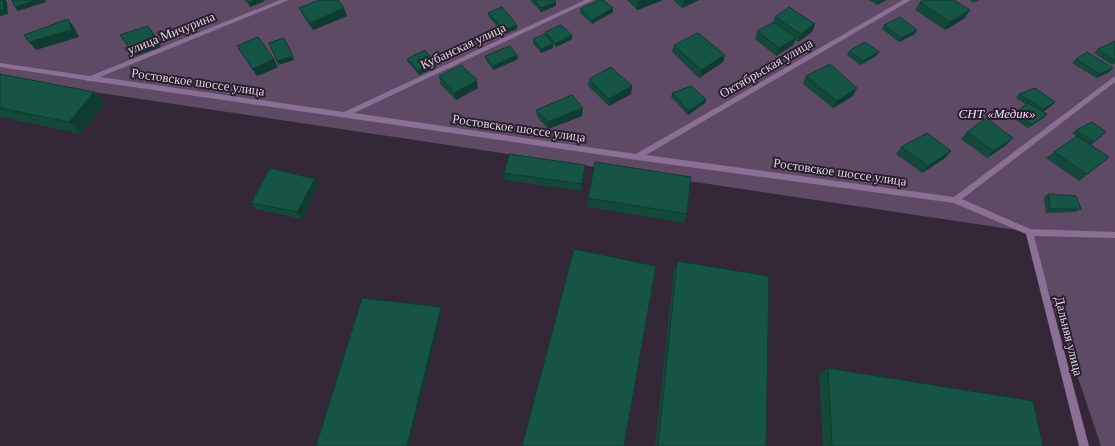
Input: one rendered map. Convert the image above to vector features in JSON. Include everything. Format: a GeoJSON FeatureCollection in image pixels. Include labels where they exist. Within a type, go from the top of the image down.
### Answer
{"type":"FeatureCollection","features":[{"type":"Feature","properties":{"kind":"street","name":"улица Мичурина"},"geometry":{"type":"LineString","coordinates":[[87,79],[286,0]]}},
{"type":"Feature","properties":{"kind":"street","name":"Кубанская улица"},"geometry":{"type":"LineString","coordinates":[[346,115],[590,0]]}},
{"type":"Feature","properties":{"kind":"street","name":"Октябрьская улица"},"geometry":{"type":"LineString","coordinates":[[637,157],[908,0]]}},
{"type":"Feature","properties":{"kind":"street","name":"Ростовское шоссе улица"},"geometry":{"type":"LineString","coordinates":[[0,65],[87,79],[637,157],[955,200],[1029,232]]}},
{"type":"Feature","properties":{"kind":"street"},"geometry":{"type":"LineString","coordinates":[[955,200],[1115,78]]}},
{"type":"Feature","properties":{"kind":"street"},"geometry":{"type":"LineString","coordinates":[[1029,232],[1115,235]]}},
{"type":"Feature","properties":{"kind":"street","name":"Дальняя улица"},"geometry":{"type":"LineString","coordinates":[[1029,232],[1084,446]]}},
{"type":"Feature","properties":{"kind":"green space","name":"СНТ «Медик»"},"geometry":{"type":"Polygon","coordinates":[[[0,0],[1115,0],[1115,446],[1101,446],[1029,232],[0,78],[0,0]]]}},
{"type":"Feature","properties":{"kind":"building"},"geometry":{"type":"Polygon","coordinates":[[[0,0],[3,0],[4,10],[0,11],[0,0]]]}},
{"type":"Feature","properties":{"kind":"building"},"geometry":{"type":"Polygon","coordinates":[[[12,0],[36,0],[15,7],[12,0]]]}},
{"type":"Feature","properties":{"kind":"building"},"geometry":{"type":"Polygon","coordinates":[[[245,0],[255,0],[248,3],[245,0]]]}},
{"type":"Feature","properties":{"kind":"building"},"geometry":{"type":"Polygon","coordinates":[[[319,0],[338,0],[344,8],[310,23],[299,8],[319,0]]]}},
{"type":"Feature","properties":{"kind":"building"},"geometry":{"type":"Polygon","coordinates":[[[534,0],[554,0],[556,2],[541,8],[534,0]]]}},
{"type":"Feature","properties":{"kind":"building"},"geometry":{"type":"Polygon","coordinates":[[[599,0],[603,0],[613,8],[592,20],[580,9],[599,0]]]}},
{"type":"Feature","properties":{"kind":"building"},"geometry":{"type":"Polygon","coordinates":[[[924,0],[954,0],[970,10],[950,22],[920,2],[924,0]]]}},
{"type":"Feature","properties":{"kind":"building"},"geometry":{"type":"Polygon","coordinates":[[[502,7],[517,25],[504,30],[488,13],[502,7]]]}},
{"type":"Feature","properties":{"kind":"building"},"geometry":{"type":"Polygon","coordinates":[[[789,7],[815,24],[801,34],[775,17],[789,7]]]}},
{"type":"Feature","properties":{"kind":"building"},"geometry":{"type":"Polygon","coordinates":[[[900,17],[917,30],[901,38],[884,25],[900,17]]]}},
{"type":"Feature","properties":{"kind":"building"},"geometry":{"type":"Polygon","coordinates":[[[68,19],[72,30],[29,42],[24,35],[68,19]]]}},
{"type":"Feature","properties":{"kind":"building"},"geometry":{"type":"Polygon","coordinates":[[[774,22],[796,38],[779,48],[757,31],[774,22]]]}},
{"type":"Feature","properties":{"kind":"building"},"geometry":{"type":"Polygon","coordinates":[[[561,25],[572,35],[556,43],[545,32],[561,25]]]}},
{"type":"Feature","properties":{"kind":"building"},"geometry":{"type":"Polygon","coordinates":[[[148,26],[155,39],[130,49],[120,35],[148,26]]]}},
{"type":"Feature","properties":{"kind":"building"},"geometry":{"type":"Polygon","coordinates":[[[698,33],[725,55],[701,70],[674,45],[698,33]]]}},
{"type":"Feature","properties":{"kind":"building"},"geometry":{"type":"Polygon","coordinates":[[[545,34],[553,44],[541,49],[533,39],[545,34]]]}},
{"type":"Feature","properties":{"kind":"building"},"geometry":{"type":"Polygon","coordinates":[[[258,37],[274,59],[253,69],[237,46],[258,37]]]}},
{"type":"Feature","properties":{"kind":"building"},"geometry":{"type":"Polygon","coordinates":[[[284,38],[293,56],[277,61],[269,43],[284,38]]]}},
{"type":"Feature","properties":{"kind":"building"},"geometry":{"type":"Polygon","coordinates":[[[1115,41],[1115,61],[1098,49],[1115,41]]]}},
{"type":"Feature","properties":{"kind":"building"},"geometry":{"type":"Polygon","coordinates":[[[865,42],[879,52],[863,61],[849,51],[865,42]]]}},
{"type":"Feature","properties":{"kind":"building"},"geometry":{"type":"Polygon","coordinates":[[[510,46],[517,55],[493,66],[485,56],[510,46]]]}},
{"type":"Feature","properties":{"kind":"building"},"geometry":{"type":"Polygon","coordinates":[[[425,50],[435,63],[418,71],[407,59],[425,50]]]}},
{"type":"Feature","properties":{"kind":"building"},"geometry":{"type":"Polygon","coordinates":[[[1087,52],[1113,68],[1100,74],[1076,59],[1087,52]]]}},
{"type":"Feature","properties":{"kind":"building"},"geometry":{"type":"Polygon","coordinates":[[[830,64],[857,88],[837,101],[806,76],[830,64]]]}},
{"type":"Feature","properties":{"kind":"building"},"geometry":{"type":"Polygon","coordinates":[[[461,65],[477,80],[454,93],[439,76],[461,65]]]}},
{"type":"Feature","properties":{"kind":"building"},"geometry":{"type":"Polygon","coordinates":[[[611,67],[632,86],[609,99],[589,79],[611,67]]]}},
{"type":"Feature","properties":{"kind":"building"},"geometry":{"type":"Polygon","coordinates":[[[0,74],[94,92],[69,122],[0,108],[0,74]]]}},
{"type":"Feature","properties":{"kind":"building"},"geometry":{"type":"Polygon","coordinates":[[[691,86],[706,99],[689,111],[672,93],[691,86]]]}},
{"type":"Feature","properties":{"kind":"building"},"geometry":{"type":"Polygon","coordinates":[[[1035,88],[1055,102],[1044,109],[1019,94],[1035,88]]]}},
{"type":"Feature","properties":{"kind":"building"},"geometry":{"type":"Polygon","coordinates":[[[572,95],[583,108],[548,122],[536,110],[572,95]]]}},
{"type":"Feature","properties":{"kind":"building"},"geometry":{"type":"Polygon","coordinates":[[[1028,103],[1047,114],[1032,125],[1015,113],[1028,103]]]}},
{"type":"Feature","properties":{"kind":"building"},"geometry":{"type":"Polygon","coordinates":[[[986,118],[1013,138],[993,151],[967,132],[986,118]]]}},
{"type":"Feature","properties":{"kind":"building"},"geometry":{"type":"Polygon","coordinates":[[[1092,122],[1106,132],[1094,142],[1076,130],[1092,122]]]}},
{"type":"Feature","properties":{"kind":"building"},"geometry":{"type":"Polygon","coordinates":[[[927,133],[951,151],[928,166],[901,147],[927,133]]]}},
{"type":"Feature","properties":{"kind":"building"},"geometry":{"type":"Polygon","coordinates":[[[1077,136],[1109,157],[1087,174],[1054,152],[1077,136]]]}},
{"type":"Feature","properties":{"kind":"building"},"geometry":{"type":"Polygon","coordinates":[[[509,154],[585,165],[582,184],[504,173],[509,154]]]}},
{"type":"Feature","properties":{"kind":"building"},"geometry":{"type":"Polygon","coordinates":[[[595,162],[691,177],[687,214],[588,198],[595,162]]]}},
{"type":"Feature","properties":{"kind":"building"},"geometry":{"type":"Polygon","coordinates":[[[270,168],[315,179],[297,212],[251,203],[270,168]]]}},
{"type":"Feature","properties":{"kind":"building"},"geometry":{"type":"Polygon","coordinates":[[[1048,194],[1076,196],[1081,209],[1050,209],[1048,194]]]}},
{"type":"Feature","properties":{"kind":"building"},"geometry":{"type":"Polygon","coordinates":[[[574,249],[656,266],[624,446],[522,446],[574,249]]]}},
{"type":"Feature","properties":{"kind":"building"},"geometry":{"type":"Polygon","coordinates":[[[677,261],[769,276],[766,446],[658,446],[677,261]]]}},
{"type":"Feature","properties":{"kind":"building"},"geometry":{"type":"Polygon","coordinates":[[[362,298],[441,307],[407,446],[316,446],[362,298]]]}},
{"type":"Feature","properties":{"kind":"building"},"geometry":{"type":"Polygon","coordinates":[[[828,368],[1033,401],[1043,446],[832,445],[828,368]]]}}]}
